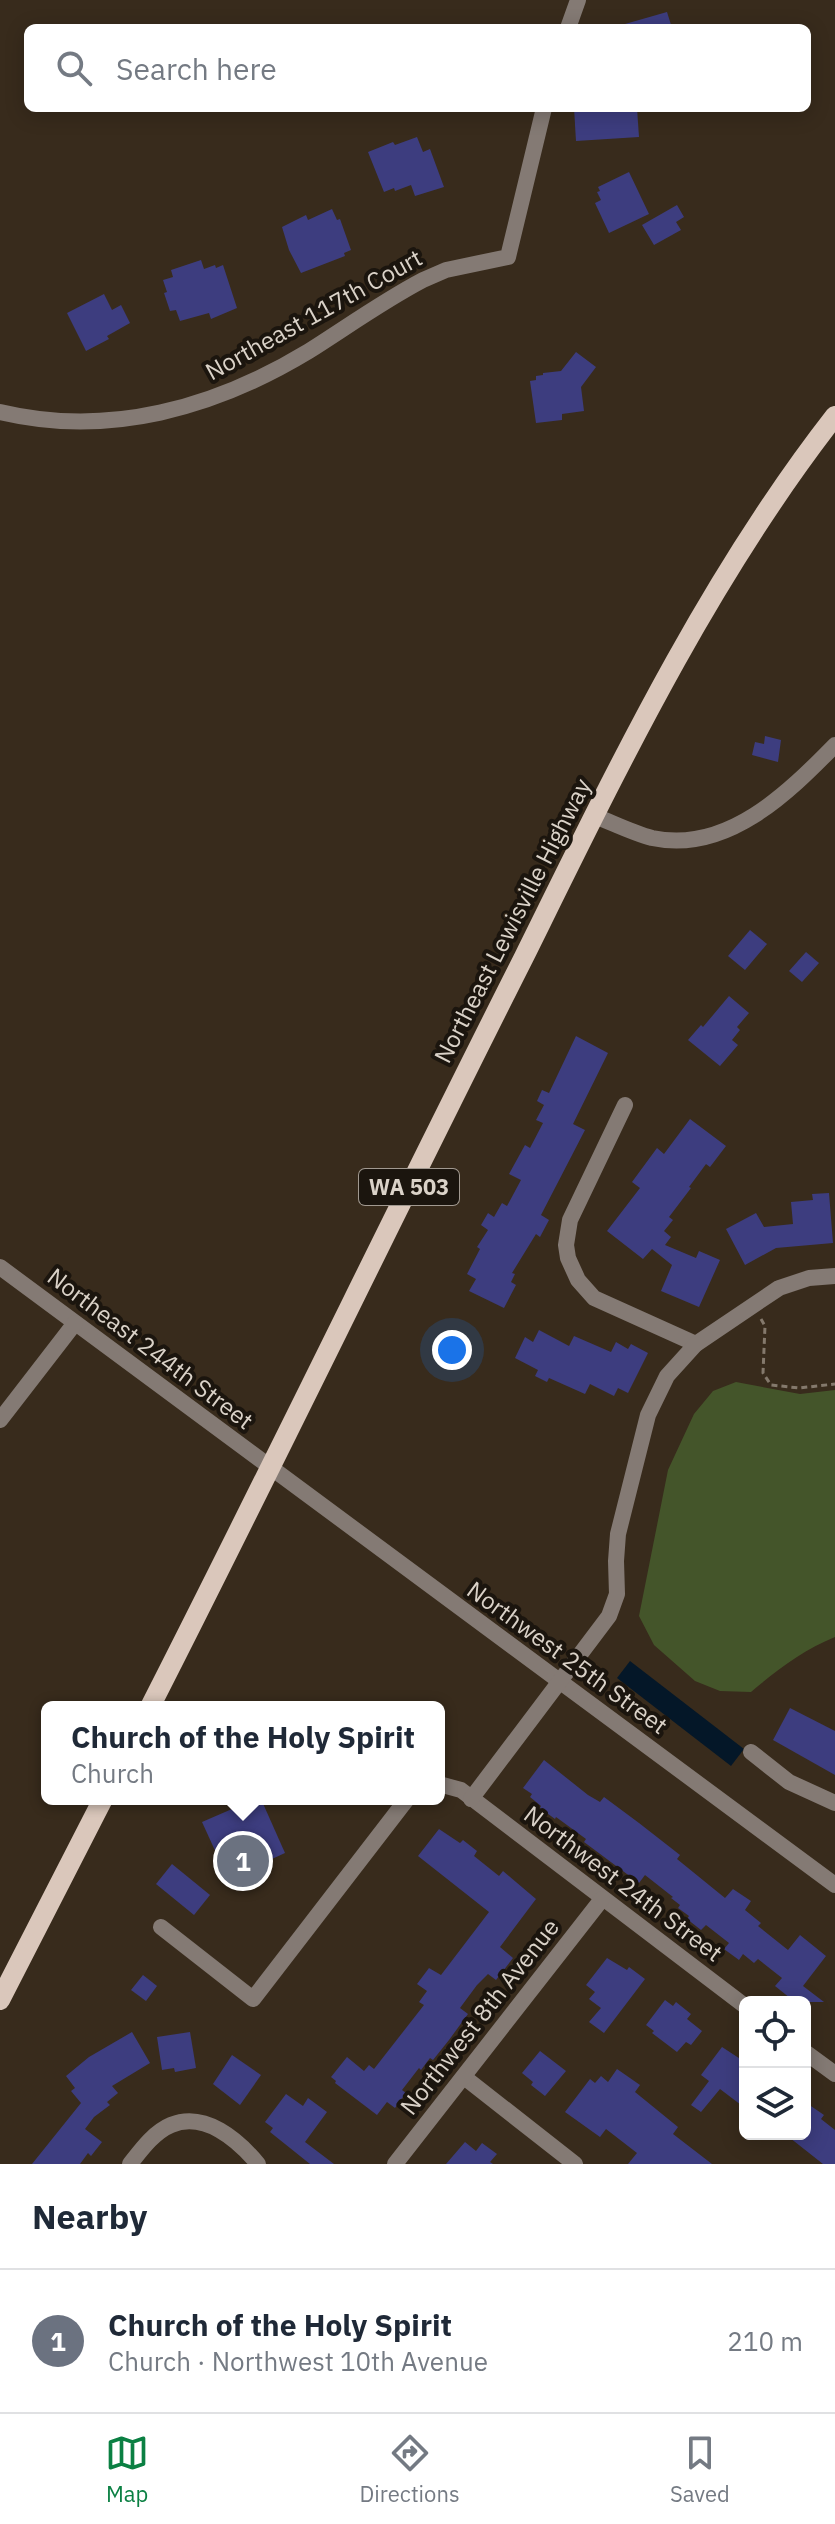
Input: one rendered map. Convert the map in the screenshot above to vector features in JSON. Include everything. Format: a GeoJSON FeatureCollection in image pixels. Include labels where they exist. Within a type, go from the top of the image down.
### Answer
{"type":"FeatureCollection","features":[{"type":"Feature","properties":{"kind":"main road","name":"Northeast Lewisville Highway"},"geometry":{"type":"LineString","coordinates":[[271,1470],[418,1168],[675,663],[777,497],[835,416]]}},
{"type":"Feature","properties":{"kind":"main road","name":"WA 503"},"geometry":{"type":"LineString","coordinates":[[153,1701],[271,1470]]}},
{"type":"Feature","properties":{"kind":"main road"},"geometry":{"type":"LineString","coordinates":[[0,2000],[100,1805]]}},
{"type":"Feature","properties":{"kind":"street"},"geometry":{"type":"LineString","coordinates":[[569,24],[578,0]]}},
{"type":"Feature","properties":{"kind":"street","name":"Northeast 117th Court"},"geometry":{"type":"LineString","coordinates":[[0,412],[47,421],[103,421],[162,414],[197,404],[233,391],[283,365],[423,280],[446,270],[508,257],[543,112]]}},
{"type":"Feature","properties":{"kind":"street"},"geometry":{"type":"LineString","coordinates":[[595,816],[651,837],[678,840],[717,835],[755,815],[794,786],[835,745]]}},
{"type":"Feature","properties":{"kind":"street"},"geometry":{"type":"LineString","coordinates":[[625,1105],[570,1220],[566,1245],[572,1270],[594,1298],[696,1344]]}},
{"type":"Feature","properties":{"kind":"street","name":"Northeast 244th Street"},"geometry":{"type":"LineString","coordinates":[[0,1267],[271,1470]]}},
{"type":"Feature","properties":{"kind":"street"},"geometry":{"type":"LineString","coordinates":[[471,1799],[601,1627],[614,1604],[618,1585],[618,1534],[648,1415],[667,1376],[696,1344],[779,1288],[794,1282],[835,1276]]}},
{"type":"Feature","properties":{"kind":"street"},"geometry":{"type":"LineString","coordinates":[[0,1420],[75,1323]]}},
{"type":"Feature","properties":{"kind":"street","name":"Northwest 25th Street"},"geometry":{"type":"LineString","coordinates":[[271,1470],[835,1885]]}},
{"type":"Feature","properties":{"kind":"street"},"geometry":{"type":"LineString","coordinates":[[751,1752],[789,1782],[835,1803]]}},
{"type":"Feature","properties":{"kind":"street","name":"Northwest 24th Street"},"geometry":{"type":"LineString","coordinates":[[445,1786],[461,1790],[739,2002]]}},
{"type":"Feature","properties":{"kind":"street"},"geometry":{"type":"LineString","coordinates":[[161,1927],[253,1999],[402,1805]]}},
{"type":"Feature","properties":{"kind":"street","name":"Northwest 8th Avenue"},"geometry":{"type":"LineString","coordinates":[[395,2164],[602,1899]]}},
{"type":"Feature","properties":{"kind":"street"},"geometry":{"type":"LineString","coordinates":[[811,2056],[835,2074]]}},
{"type":"Feature","properties":{"kind":"street"},"geometry":{"type":"LineString","coordinates":[[464,2077],[575,2164]]}},
{"type":"Feature","properties":{"kind":"street"},"geometry":{"type":"LineString","coordinates":[[130,2164],[155,2135],[170,2125],[185,2121],[206,2123],[223,2132],[245,2148],[258,2164]]}},
{"type":"Feature","properties":{"kind":"path"},"geometry":{"type":"LineString","coordinates":[[753,1305],[765,1326],[763,1373],[771,1385],[799,1388],[835,1384]]}},
{"type":"Feature","properties":{"kind":"green space"},"geometry":{"type":"Polygon","coordinates":[[[736,1382],[800,1394],[835,1390],[835,1637],[791,1661],[751,1692],[720,1691],[695,1681],[654,1645],[639,1616],[668,1470],[694,1414],[713,1391],[736,1382]]]}},
{"type":"Feature","properties":{"kind":"water"},"geometry":{"type":"Polygon","coordinates":[[[630,1661],[744,1749],[731,1766],[617,1678],[630,1661]]]}},
{"type":"Feature","properties":{"kind":"building"},"geometry":{"type":"Polygon","coordinates":[[[667,12],[671,24],[625,24],[667,12]]]}},
{"type":"Feature","properties":{"kind":"building"},"geometry":{"type":"Polygon","coordinates":[[[574,112],[637,112],[639,137],[576,141],[574,112]]]}},
{"type":"Feature","properties":{"kind":"building"},"geometry":{"type":"Polygon","coordinates":[[[417,137],[423,152],[430,149],[444,187],[415,196],[411,185],[384,192],[368,152],[417,137]]]}},
{"type":"Feature","properties":{"kind":"building"},"geometry":{"type":"Polygon","coordinates":[[[629,172],[649,214],[609,233],[595,203],[601,200],[598,187],[629,172]]]}},
{"type":"Feature","properties":{"kind":"building"},"geometry":{"type":"Polygon","coordinates":[[[677,205],[684,217],[676,222],[681,230],[654,245],[642,225],[677,205]]]}},
{"type":"Feature","properties":{"kind":"building"},"geometry":{"type":"Polygon","coordinates":[[[332,209],[337,220],[340,219],[351,250],[344,253],[345,256],[301,273],[282,227],[306,215],[308,220],[332,209]]]}},
{"type":"Feature","properties":{"kind":"building"},"geometry":{"type":"Polygon","coordinates":[[[201,260],[204,269],[223,265],[237,308],[211,319],[209,313],[180,321],[176,310],[170,311],[163,280],[173,277],[171,270],[201,260]]]}},
{"type":"Feature","properties":{"kind":"building"},"geometry":{"type":"Polygon","coordinates":[[[104,294],[112,310],[121,305],[130,323],[86,351],[67,313],[104,294]]]}},
{"type":"Feature","properties":{"kind":"building"},"geometry":{"type":"Polygon","coordinates":[[[576,352],[596,367],[581,387],[584,411],[562,414],[562,420],[536,423],[530,381],[543,373],[561,371],[576,352]]]}},
{"type":"Feature","properties":{"kind":"building"},"geometry":{"type":"Polygon","coordinates":[[[765,736],[781,740],[778,762],[752,755],[755,742],[764,744],[765,736]]]}},
{"type":"Feature","properties":{"kind":"building"},"geometry":{"type":"Polygon","coordinates":[[[750,930],[767,944],[745,970],[728,956],[750,930]]]}},
{"type":"Feature","properties":{"kind":"building"},"geometry":{"type":"Polygon","coordinates":[[[806,952],[819,963],[802,982],[789,971],[806,952]]]}},
{"type":"Feature","properties":{"kind":"building"},"geometry":{"type":"Polygon","coordinates":[[[729,996],[749,1013],[737,1027],[740,1030],[732,1040],[738,1045],[720,1066],[688,1040],[729,996]]]}},
{"type":"Feature","properties":{"kind":"building"},"geometry":{"type":"Polygon","coordinates":[[[576,1036],[608,1053],[573,1124],[585,1130],[541,1215],[549,1220],[540,1237],[536,1234],[512,1273],[515,1274],[511,1282],[516,1285],[504,1308],[469,1291],[476,1279],[467,1274],[480,1249],[477,1247],[488,1230],[481,1225],[488,1213],[494,1217],[502,1203],[507,1206],[521,1180],[509,1174],[525,1145],[530,1148],[543,1123],[536,1120],[544,1105],[537,1101],[542,1090],[549,1093],[576,1036]]]}},
{"type":"Feature","properties":{"kind":"building"},"geometry":{"type":"Polygon","coordinates":[[[690,1119],[726,1146],[710,1167],[706,1164],[689,1187],[669,1217],[673,1220],[664,1231],[671,1237],[665,1245],[696,1258],[699,1251],[720,1260],[699,1307],[661,1291],[672,1265],[652,1249],[643,1259],[607,1231],[640,1188],[632,1182],[657,1148],[664,1154],[690,1119]]]}},
{"type":"Feature","properties":{"kind":"building"},"geometry":{"type":"Polygon","coordinates":[[[829,1193],[833,1243],[776,1248],[745,1265],[726,1229],[756,1213],[764,1227],[793,1224],[791,1202],[813,1200],[812,1194],[829,1193]]]}},
{"type":"Feature","properties":{"kind":"building"},"geometry":{"type":"Polygon","coordinates":[[[539,1330],[569,1346],[574,1336],[611,1352],[616,1342],[628,1349],[631,1344],[648,1353],[628,1393],[618,1388],[614,1396],[590,1384],[585,1394],[549,1378],[547,1382],[535,1376],[538,1370],[515,1358],[525,1337],[533,1342],[539,1330]]]}},
{"type":"Feature","properties":{"kind":"building"},"geometry":{"type":"Polygon","coordinates":[[[790,1708],[835,1731],[835,1775],[773,1740],[790,1708]]]}},
{"type":"Feature","properties":{"kind":"building"},"geometry":{"type":"Polygon","coordinates":[[[544,1760],[588,1795],[600,1802],[604,1797],[639,1823],[680,1855],[677,1859],[725,1898],[733,1889],[751,1901],[745,1910],[761,1923],[758,1926],[788,1950],[800,1935],[826,1956],[803,1986],[824,2002],[811,2002],[811,1996],[788,1996],[775,1986],[782,1978],[758,1959],[754,1963],[743,1954],[739,1960],[724,1949],[729,1943],[706,1925],[701,1930],[687,1919],[689,1916],[678,1908],[680,1905],[673,1897],[645,1875],[639,1883],[584,1842],[586,1839],[540,1808],[530,1797],[532,1794],[523,1788],[544,1760]]]}},
{"type":"Feature","properties":{"kind":"building"},"geometry":{"type":"Polygon","coordinates":[[[241,1805],[264,1805],[285,1853],[228,1879],[202,1822],[241,1805]]]}},
{"type":"Feature","properties":{"kind":"building"},"geometry":{"type":"Polygon","coordinates":[[[439,1829],[460,1843],[463,1840],[477,1851],[474,1856],[499,1876],[503,1871],[536,1899],[500,1947],[513,1958],[496,1980],[488,1974],[477,1985],[460,2008],[468,2014],[449,2040],[433,2060],[430,2058],[421,2070],[419,2068],[402,2090],[406,2093],[395,2108],[387,2102],[377,2115],[331,2077],[347,2057],[364,2071],[369,2065],[374,2069],[424,2005],[419,2002],[427,1991],[417,1984],[429,1968],[441,1975],[489,1912],[418,1856],[439,1829]]]}},
{"type":"Feature","properties":{"kind":"building"},"geometry":{"type":"Polygon","coordinates":[[[172,1864],[210,1895],[194,1915],[156,1884],[172,1864]]]}},
{"type":"Feature","properties":{"kind":"building"},"geometry":{"type":"Polygon","coordinates":[[[607,1958],[627,1970],[629,1967],[645,1979],[604,2033],[589,2022],[601,2008],[589,1999],[595,1992],[586,1985],[607,1958]]]}},
{"type":"Feature","properties":{"kind":"building"},"geometry":{"type":"Polygon","coordinates":[[[143,1975],[157,1986],[146,2001],[131,1990],[143,1975]]]}},
{"type":"Feature","properties":{"kind":"building"},"geometry":{"type":"Polygon","coordinates":[[[665,2000],[673,2006],[676,2002],[691,2014],[687,2019],[702,2031],[691,2045],[686,2042],[677,2052],[646,2025],[665,2000]]]}},
{"type":"Feature","properties":{"kind":"building"},"geometry":{"type":"Polygon","coordinates":[[[132,2032],[150,2063],[112,2086],[118,2093],[85,2129],[102,2142],[80,2164],[32,2164],[81,2103],[71,2091],[75,2088],[66,2076],[89,2057],[132,2032]]]}},
{"type":"Feature","properties":{"kind":"building"},"geometry":{"type":"Polygon","coordinates":[[[190,2032],[196,2068],[175,2072],[174,2068],[162,2070],[157,2037],[190,2032]]]}},
{"type":"Feature","properties":{"kind":"building"},"geometry":{"type":"Polygon","coordinates":[[[722,2047],[739,2058],[739,2103],[720,2089],[701,2112],[691,2105],[709,2081],[701,2075],[722,2047]]]}},
{"type":"Feature","properties":{"kind":"building"},"geometry":{"type":"Polygon","coordinates":[[[540,2051],[566,2071],[545,2096],[522,2073],[540,2051]]]}},
{"type":"Feature","properties":{"kind":"building"},"geometry":{"type":"Polygon","coordinates":[[[232,2055],[261,2075],[240,2105],[213,2084],[232,2055]]]}},
{"type":"Feature","properties":{"kind":"building"},"geometry":{"type":"Polygon","coordinates":[[[617,2069],[640,2085],[635,2092],[678,2127],[673,2134],[712,2164],[628,2164],[637,2153],[606,2129],[600,2137],[565,2112],[590,2079],[595,2083],[601,2076],[608,2082],[617,2069]]]}},
{"type":"Feature","properties":{"kind":"building"},"geometry":{"type":"Polygon","coordinates":[[[286,2094],[303,2106],[308,2098],[327,2112],[305,2142],[334,2164],[310,2164],[270,2132],[273,2128],[265,2122],[286,2094]]]}},
{"type":"Feature","properties":{"kind":"building"},"geometry":{"type":"Polygon","coordinates":[[[811,2106],[824,2115],[821,2119],[835,2130],[835,2164],[823,2164],[793,2140],[811,2140],[811,2106]]]}},
{"type":"Feature","properties":{"kind":"building"},"geometry":{"type":"Polygon","coordinates":[[[465,2142],[476,2151],[482,2143],[497,2154],[490,2162],[493,2164],[446,2164],[465,2142]]]}},
{"type":"Feature","properties":{"kind":"place","name":"Church of the Holy Spirit"},"geometry":{"type":"Point","coordinates":[243,1861]}}]}
